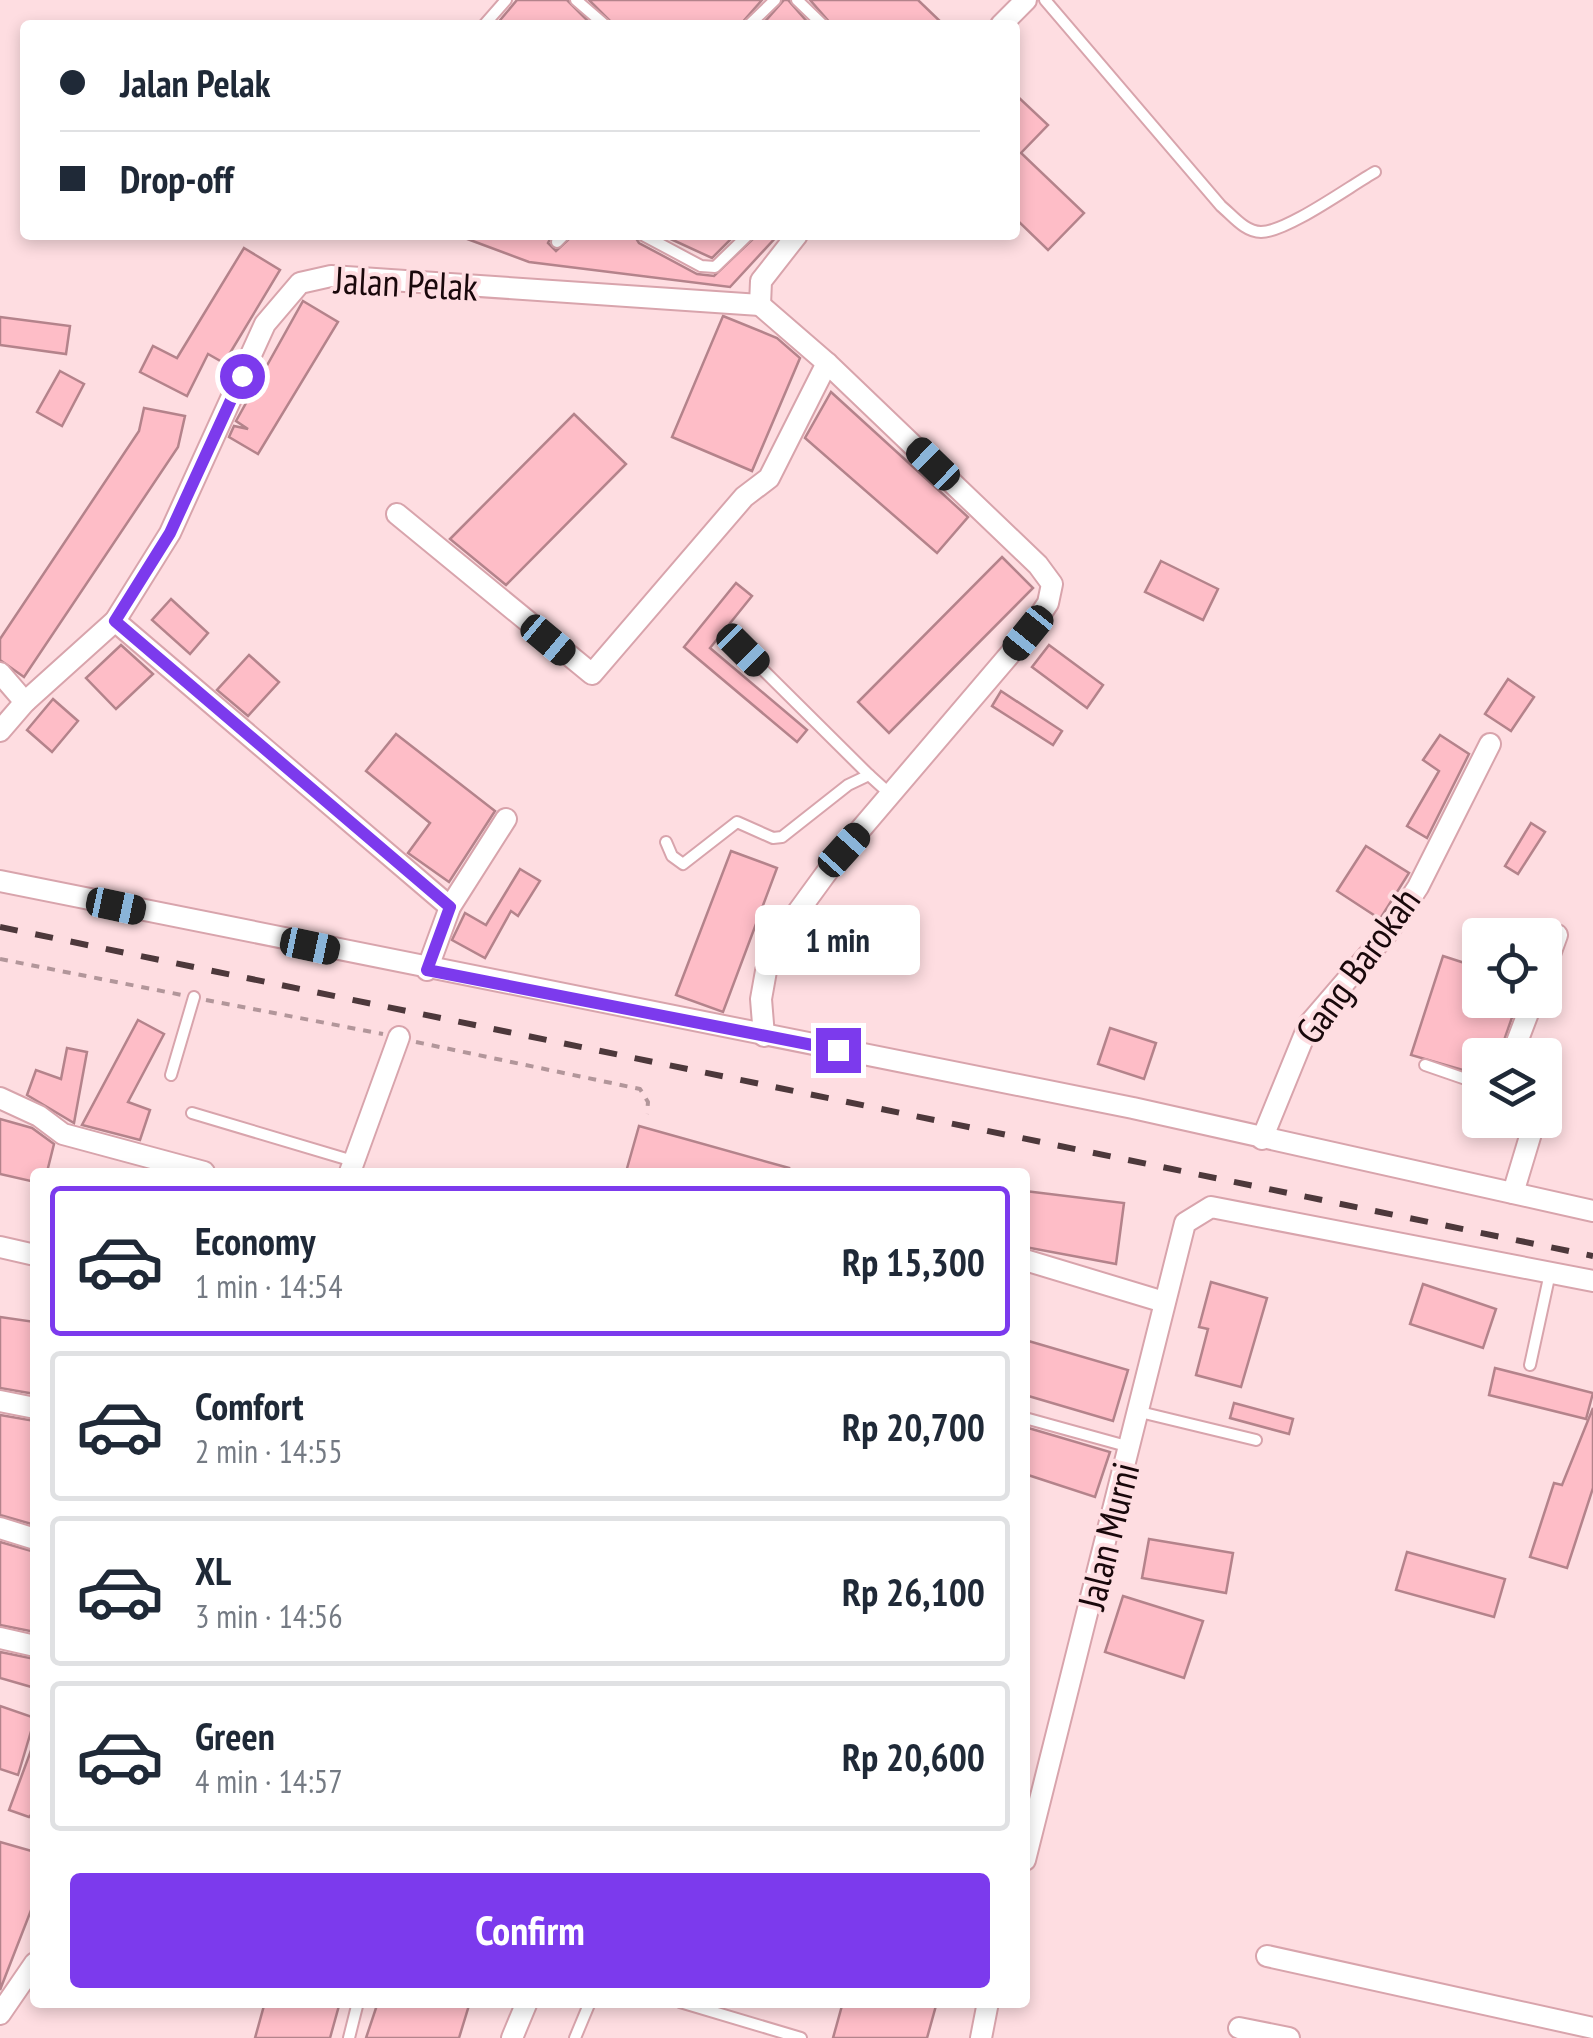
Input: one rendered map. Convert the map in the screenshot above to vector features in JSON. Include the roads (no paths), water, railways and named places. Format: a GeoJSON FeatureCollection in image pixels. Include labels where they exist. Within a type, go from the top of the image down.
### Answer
{"type":"FeatureCollection","features":[{"type":"Feature","properties":{"kind":"street"},"geometry":{"type":"LineString","coordinates":[[1007,20],[1026,0]]}},
{"type":"Feature","properties":{"kind":"street"},"geometry":{"type":"LineString","coordinates":[[764,1036],[761,999],[766,971],[789,924],[844,850],[1028,633],[1048,603],[1052,584],[1038,565],[827,364],[760,306],[760,281],[793,240]]}},
{"type":"Feature","properties":{"kind":"street","name":"Jalan Pelak"},"geometry":{"type":"LineString","coordinates":[[0,732],[25,702],[115,621],[170,533],[265,324],[300,282],[331,276],[760,306]]}},
{"type":"Feature","properties":{"kind":"street"},"geometry":{"type":"LineString","coordinates":[[397,514],[592,674],[744,497],[769,478],[827,364]]}},
{"type":"Feature","properties":{"kind":"street"},"geometry":{"type":"LineString","coordinates":[[115,621],[450,907]]}},
{"type":"Feature","properties":{"kind":"street"},"geometry":{"type":"LineString","coordinates":[[0,673],[25,702]]}},
{"type":"Feature","properties":{"kind":"street","name":"Gang Barokah"},"geometry":{"type":"LineString","coordinates":[[1262,1139],[1309,1024],[1389,930],[1418,887],[1490,744]]}},
{"type":"Feature","properties":{"kind":"street"},"geometry":{"type":"LineString","coordinates":[[427,970],[450,907],[506,819]]}},
{"type":"Feature","properties":{"kind":"street"},"geometry":{"type":"LineString","coordinates":[[0,882],[1133,1108],[1593,1211]]}},
{"type":"Feature","properties":{"kind":"street"},"geometry":{"type":"LineString","coordinates":[[352,1167],[399,1038]]}},
{"type":"Feature","properties":{"kind":"street"},"geometry":{"type":"LineString","coordinates":[[0,1098],[39,1116],[63,1134],[189,1168]]}},
{"type":"Feature","properties":{"kind":"street"},"geometry":{"type":"LineString","coordinates":[[1514,1193],[1529,1138]]}},
{"type":"Feature","properties":{"kind":"street","name":"Jalan Murni"},"geometry":{"type":"LineString","coordinates":[[1030,1841],[1140,1412],[1184,1223],[1211,1206],[1548,1279]]}},
{"type":"Feature","properties":{"kind":"street"},"geometry":{"type":"LineString","coordinates":[[0,1247],[30,1254]]}},
{"type":"Feature","properties":{"kind":"street"},"geometry":{"type":"LineString","coordinates":[[1030,1262],[1164,1302]]}},
{"type":"Feature","properties":{"kind":"street"},"geometry":{"type":"LineString","coordinates":[[1548,1279],[1593,1281]]}},
{"type":"Feature","properties":{"kind":"street"},"geometry":{"type":"LineString","coordinates":[[0,1401],[30,1407]]}},
{"type":"Feature","properties":{"kind":"street"},"geometry":{"type":"LineString","coordinates":[[0,1528],[30,1537]]}},
{"type":"Feature","properties":{"kind":"street"},"geometry":{"type":"LineString","coordinates":[[0,1638],[30,1645]]}},
{"type":"Feature","properties":{"kind":"street"},"geometry":{"type":"LineString","coordinates":[[1267,1956],[1593,2028]]}},
{"type":"Feature","properties":{"kind":"street"},"geometry":{"type":"LineString","coordinates":[[0,2014],[30,1970]]}},
{"type":"Feature","properties":{"kind":"street"},"geometry":{"type":"LineString","coordinates":[[512,2038],[524,2008]]}},
{"type":"Feature","properties":{"kind":"street"},"geometry":{"type":"LineString","coordinates":[[982,2038],[987,2008]]}},
{"type":"Feature","properties":{"kind":"street"},"geometry":{"type":"LineString","coordinates":[[1238,2028],[1289,2038]]}},
{"type":"Feature","properties":{"kind":"lane"},"geometry":{"type":"LineString","coordinates":[[488,20],[506,0]]}},
{"type":"Feature","properties":{"kind":"lane"},"geometry":{"type":"LineString","coordinates":[[576,0],[599,20]]}},
{"type":"Feature","properties":{"kind":"lane"},"geometry":{"type":"LineString","coordinates":[[754,20],[776,0]]}},
{"type":"Feature","properties":{"kind":"lane"},"geometry":{"type":"LineString","coordinates":[[797,0],[817,20]]}},
{"type":"Feature","properties":{"kind":"lane"},"geometry":{"type":"LineString","coordinates":[[1045,0],[1222,206],[1246,228],[1263,232],[1288,222],[1375,172]]}},
{"type":"Feature","properties":{"kind":"lane"},"geometry":{"type":"LineString","coordinates":[[652,240],[701,266],[715,267],[743,240]]}},
{"type":"Feature","properties":{"kind":"lane"},"geometry":{"type":"LineString","coordinates":[[743,650],[892,796]]}},
{"type":"Feature","properties":{"kind":"lane"},"geometry":{"type":"LineString","coordinates":[[666,842],[672,856],[683,864],[737,822],[773,838],[782,837],[848,785],[870,775]]}},
{"type":"Feature","properties":{"kind":"lane"},"geometry":{"type":"LineString","coordinates":[[170,1075],[192,1000]]}},
{"type":"Feature","properties":{"kind":"lane"},"geometry":{"type":"LineString","coordinates":[[1426,1066],[1462,1078]]}},
{"type":"Feature","properties":{"kind":"lane"},"geometry":{"type":"LineString","coordinates":[[192,1113],[352,1167]]}},
{"type":"Feature","properties":{"kind":"lane"},"geometry":{"type":"LineString","coordinates":[[1530,1364],[1548,1279]]}},
{"type":"Feature","properties":{"kind":"lane"},"geometry":{"type":"LineString","coordinates":[[1140,1412],[1256,1440]]}},
{"type":"Feature","properties":{"kind":"lane"},"geometry":{"type":"LineString","coordinates":[[1030,1419],[1131,1448]]}},
{"type":"Feature","properties":{"kind":"lane"},"geometry":{"type":"LineString","coordinates":[[349,2038],[356,2008]]}},
{"type":"Feature","properties":{"kind":"lane"},"geometry":{"type":"LineString","coordinates":[[575,2038],[588,2008]]}},
{"type":"Feature","properties":{"kind":"lane"},"geometry":{"type":"LineString","coordinates":[[700,2008],[801,2038]]}},
{"type":"Feature","properties":{"kind":"railway"},"geometry":{"type":"LineString","coordinates":[[0,927],[1593,1256]]}}]}
